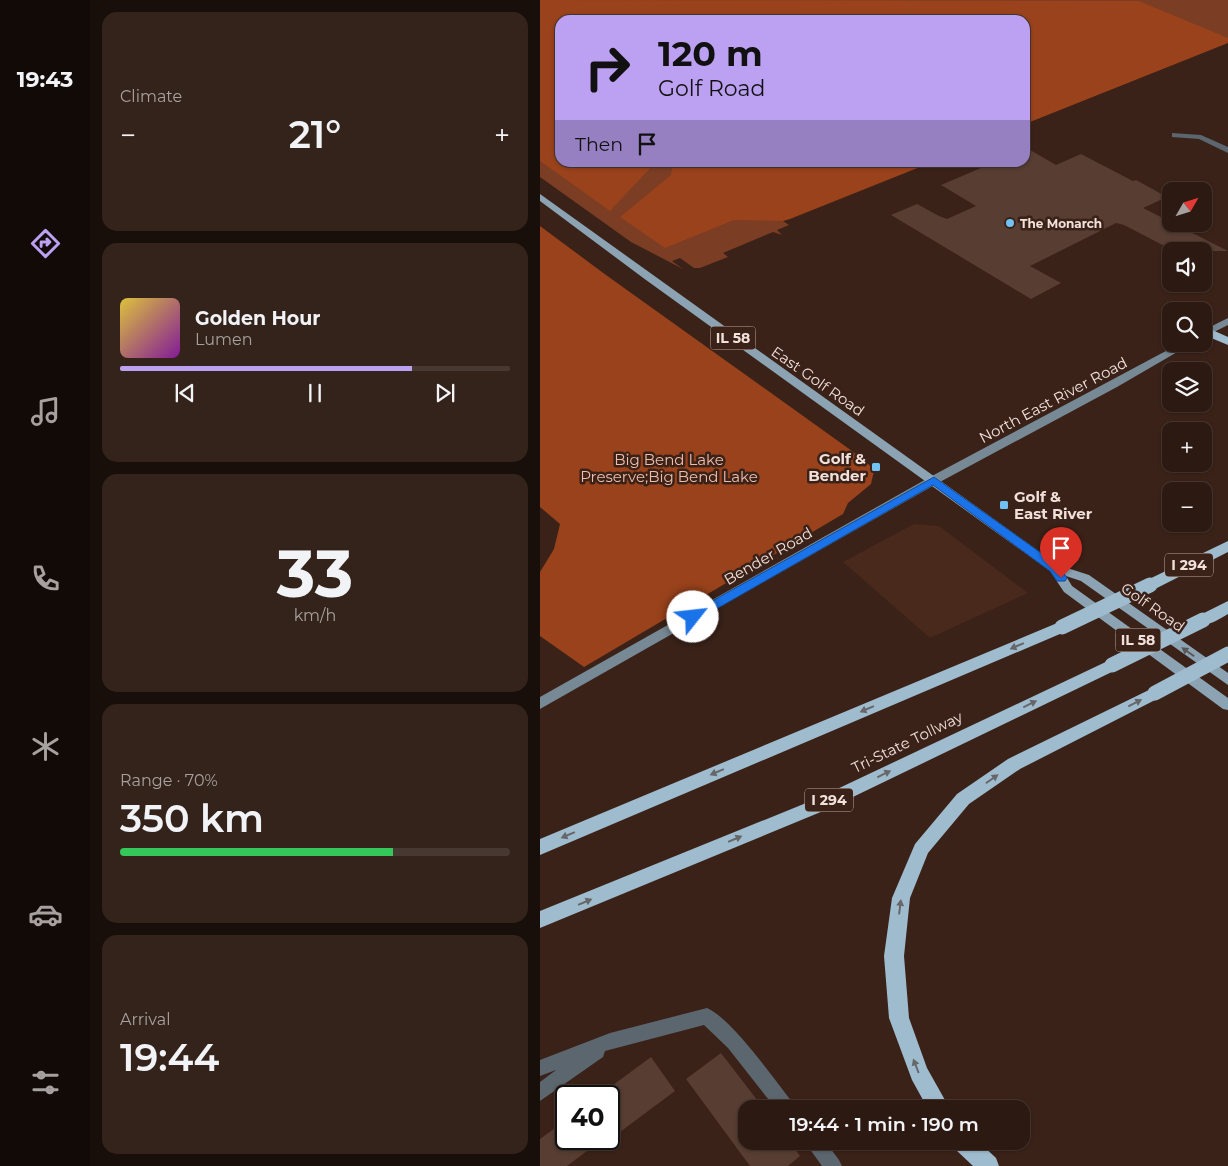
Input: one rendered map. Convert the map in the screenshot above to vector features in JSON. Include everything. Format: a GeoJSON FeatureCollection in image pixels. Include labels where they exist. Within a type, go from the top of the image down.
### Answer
{"type":"FeatureCollection","features":[{"type":"Feature","properties":{"kind":"highway"},"geometry":{"type":"LineString","coordinates":[[1212,335],[1228,341]]}},
{"type":"Feature","properties":{"kind":"highway","name":"I 294"},"geometry":{"type":"LineString","coordinates":[[540,846],[1062,627],[1228,546]]}},
{"type":"Feature","properties":{"kind":"highway","name":"Tri-State Tollway"},"geometry":{"type":"LineString","coordinates":[[540,920],[822,804],[1112,665],[1228,607]]}},
{"type":"Feature","properties":{"kind":"highway"},"geometry":{"type":"LineString","coordinates":[[935,1100],[919,1073],[899,1018],[894,956],[901,898],[921,849],[963,799],[1014,764],[1228,654]]}},
{"type":"Feature","properties":{"kind":"highway"},"geometry":{"type":"LineString","coordinates":[[972,1150],[988,1166]]}},
{"type":"Feature","properties":{"kind":"main road","name":"East Golf Road"},"geometry":{"type":"LineString","coordinates":[[540,197],[649,278],[934,480]]}},
{"type":"Feature","properties":{"kind":"main road","name":"Golf Road"},"geometry":{"type":"LineString","coordinates":[[934,480],[1054,568],[1085,578],[1228,680]]}},
{"type":"Feature","properties":{"kind":"main road","name":"Golf Road"},"geometry":{"type":"LineString","coordinates":[[1054,568],[1068,589],[1228,705]]}},
{"type":"Feature","properties":{"kind":"street"},"geometry":{"type":"LineString","coordinates":[[1175,134],[1201,137],[1228,150]]}},
{"type":"Feature","properties":{"kind":"street"},"geometry":{"type":"LineString","coordinates":[[1212,329],[1228,321]]}},
{"type":"Feature","properties":{"kind":"street","name":"North East River Road"},"geometry":{"type":"LineString","coordinates":[[934,480],[1172,352]]}},
{"type":"Feature","properties":{"kind":"street","name":"Bender Road"},"geometry":{"type":"LineString","coordinates":[[540,704],[934,480]]}},
{"type":"Feature","properties":{"kind":"street"},"geometry":{"type":"LineString","coordinates":[[540,1068],[610,1041],[707,1016],[734,1042],[781,1100]]}},
{"type":"Feature","properties":{"kind":"street"},"geometry":{"type":"LineString","coordinates":[[540,1092],[610,1041]]}},
{"type":"Feature","properties":{"kind":"street"},"geometry":{"type":"LineString","coordinates":[[820,1150],[833,1166]]}},
{"type":"Feature","properties":{"kind":"shaded area"},"geometry":{"type":"Polygon","coordinates":[[[540,0],[1228,0],[1228,40],[1030,20],[1030,15],[555,15],[555,167],[910,167],[776,220],[783,221],[789,225],[777,230],[782,235],[773,232],[723,253],[728,257],[700,268],[694,268],[680,258],[672,261],[683,269],[631,242],[540,177],[540,0]]]}},
{"type":"Feature","properties":{"kind":"shaded area"},"geometry":{"type":"Polygon","coordinates":[[[914,524],[939,526],[1028,593],[930,638],[843,562],[914,524]]]}},
{"type":"Feature","properties":{"kind":"green space"},"geometry":{"type":"Polygon","coordinates":[[[540,0],[1139,1],[1228,38],[1228,43],[1030,122],[1030,15],[555,15],[555,167],[651,167],[610,211],[540,161],[540,0]]]}},
{"type":"Feature","properties":{"kind":"green space"},"geometry":{"type":"Polygon","coordinates":[[[672,167],[920,167],[790,219],[783,221],[734,220],[665,248],[620,217],[671,175],[672,167]]]}},
{"type":"Feature","properties":{"kind":"green space","name":"Big Bend Lake Preserve;Big Bend Lake"},"geometry":{"type":"Polygon","coordinates":[[[540,226],[866,461],[874,471],[871,484],[848,503],[843,514],[584,667],[540,636],[540,572],[554,549],[560,524],[540,507],[540,226]]]}},
{"type":"Feature","properties":{"kind":"building","name":"The Monarch"},"geometry":{"type":"Polygon","coordinates":[[[1030,150],[1056,165],[1081,154],[1162,194],[1162,199],[1143,208],[1162,218],[1162,232],[1190,232],[1210,242],[1162,242],[1162,245],[1124,225],[1116,223],[1030,266],[1061,283],[1031,299],[891,215],[917,204],[947,219],[976,206],[941,185],[983,167],[1030,167],[1030,150]]]}},
{"type":"Feature","properties":{"kind":"building","name":"The Monarch"},"geometry":{"type":"Polygon","coordinates":[[[1212,243],[1228,251],[1212,251],[1212,243]]]}},
{"type":"Feature","properties":{"kind":"building"},"geometry":{"type":"Polygon","coordinates":[[[721,1053],[757,1100],[738,1100],[738,1150],[686,1079],[721,1053]]]}},
{"type":"Feature","properties":{"kind":"building"},"geometry":{"type":"Polygon","coordinates":[[[651,1057],[675,1091],[620,1132],[620,1085],[613,1085],[651,1057]]]}},
{"type":"Feature","properties":{"kind":"building"},"geometry":{"type":"Polygon","coordinates":[[[555,1128],[555,1150],[588,1150],[567,1166],[540,1166],[540,1139],[555,1128]]]}},
{"type":"Feature","properties":{"kind":"building"},"geometry":{"type":"Polygon","coordinates":[[[738,1150],[796,1150],[800,1156],[788,1166],[750,1166],[738,1150]]]}},
{"type":"Feature","properties":{"kind":"place","name":"The Monarch"},"geometry":{"type":"Point","coordinates":[1010,223]}},
{"type":"Feature","properties":{"kind":"place","name":"Golf & Bender"},"geometry":{"type":"Point","coordinates":[876,467]}},
{"type":"Feature","properties":{"kind":"place","name":"Golf & East River"},"geometry":{"type":"Point","coordinates":[1004,505]}},
{"type":"Feature","properties":{"kind":"route"},"geometry":{"type":"LineString","coordinates":[[693,617],[934,480],[1054,568],[1061,578]]}}]}
